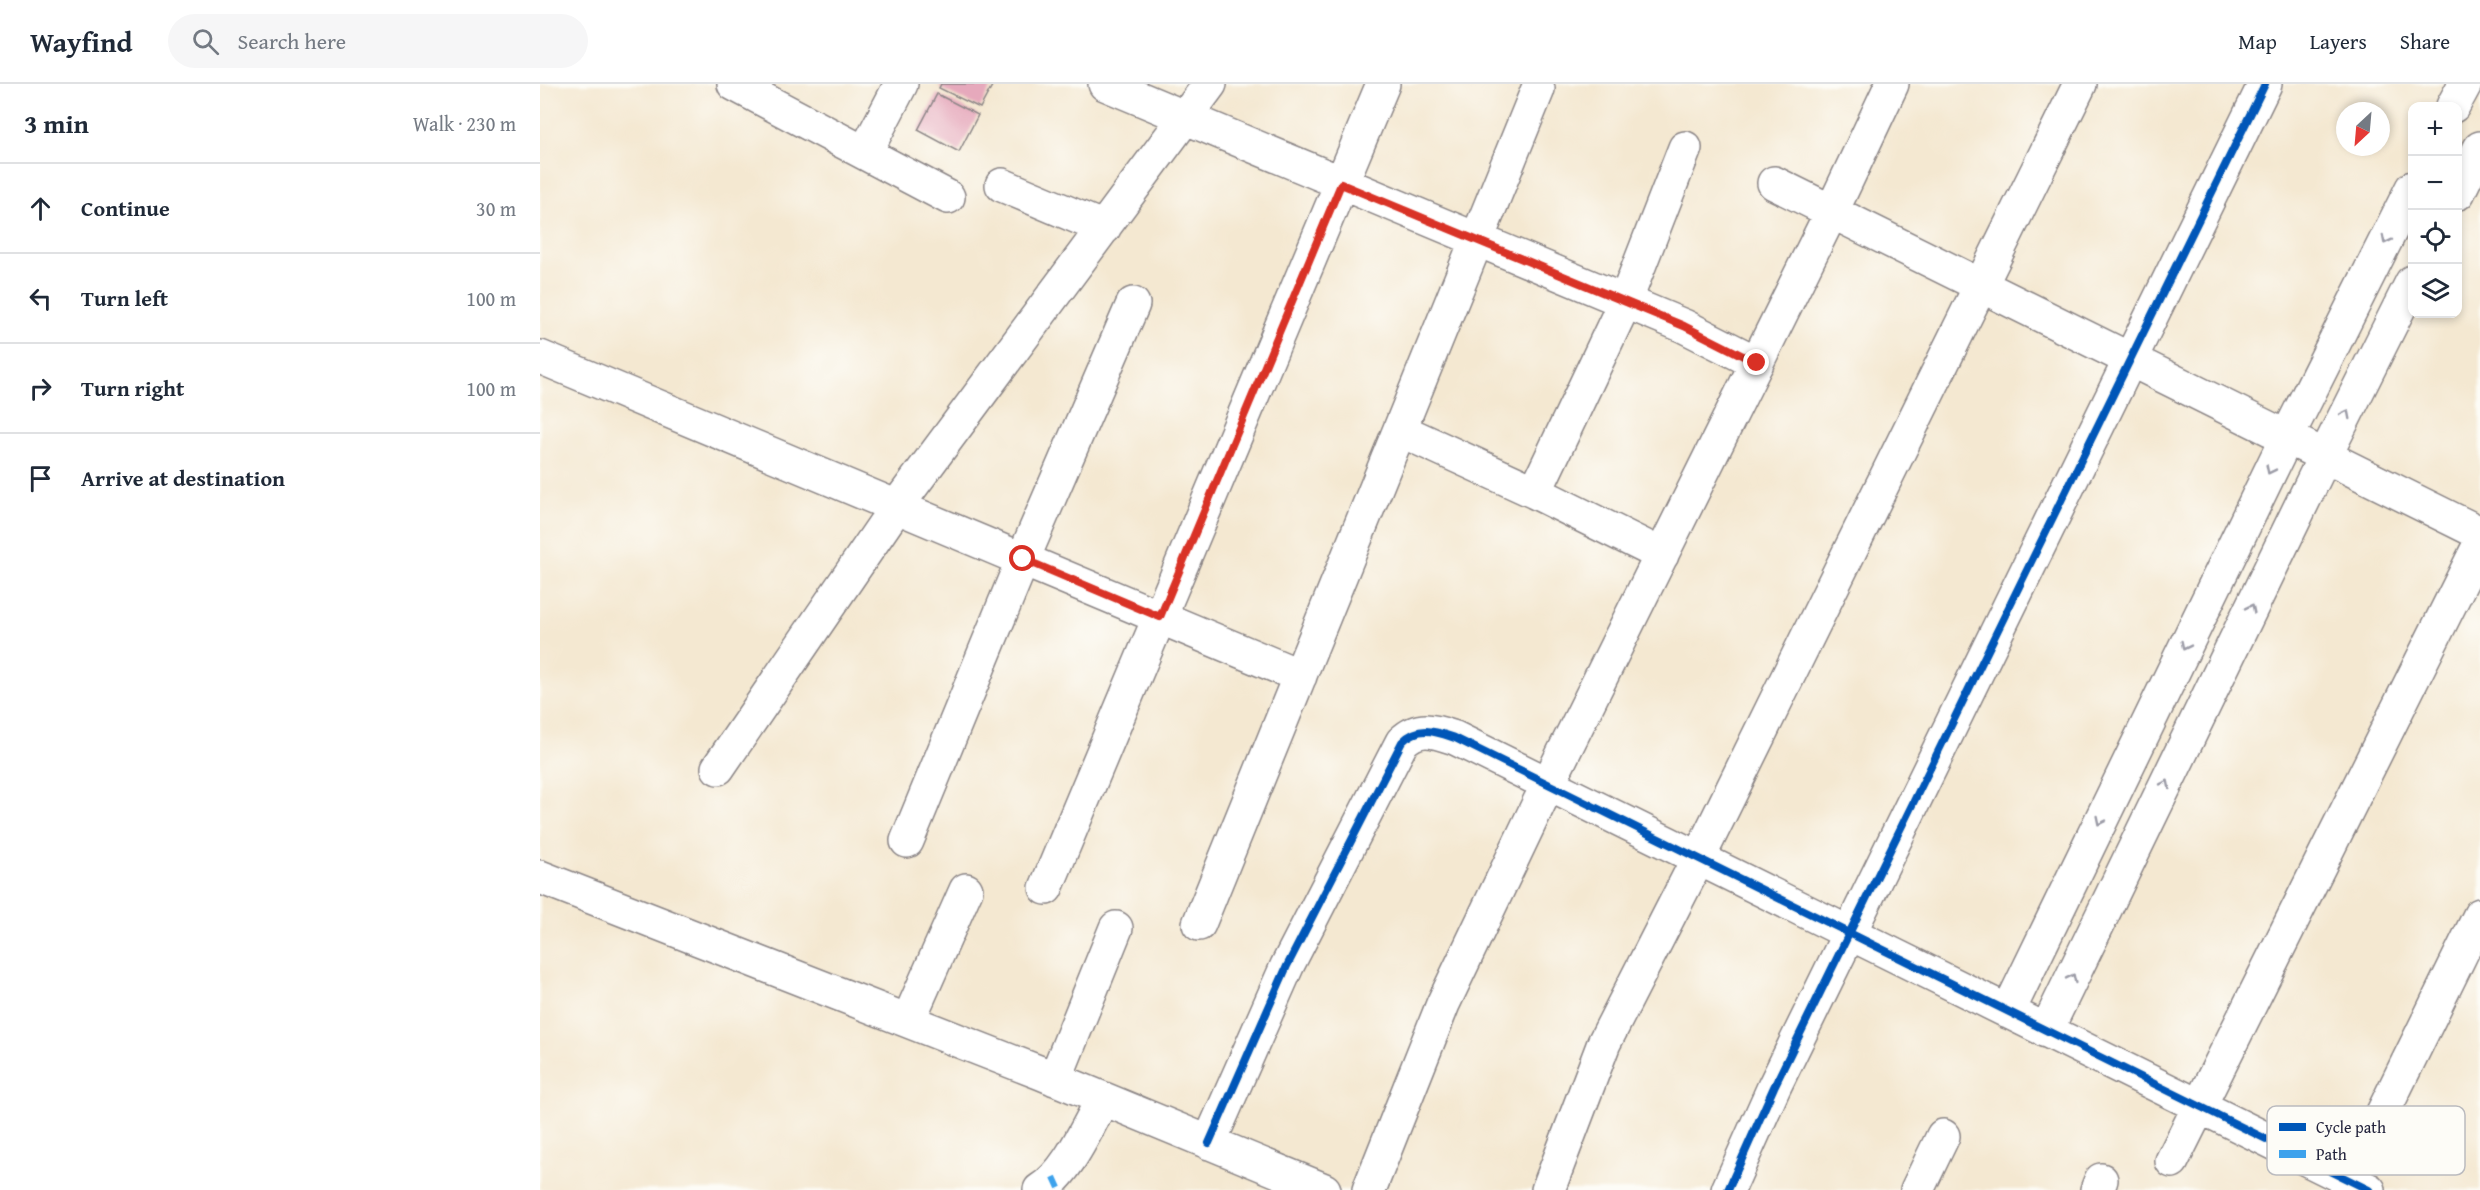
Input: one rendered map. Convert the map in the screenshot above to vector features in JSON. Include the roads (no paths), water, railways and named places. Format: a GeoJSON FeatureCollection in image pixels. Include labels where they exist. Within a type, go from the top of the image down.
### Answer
{"type":"FeatureCollection","features":[{"type":"Feature","properties":{"kind":"street"},"geometry":{"type":"LineString","coordinates":[[734,84],[948,197]]}},
{"type":"Feature","properties":{"kind":"street"},"geometry":{"type":"LineString","coordinates":[[865,153],[901,84]]}},
{"type":"Feature","properties":{"kind":"street"},"geometry":{"type":"LineString","coordinates":[[1105,84],[1684,326],[1757,363]]}},
{"type":"Feature","properties":{"kind":"street"},"geometry":{"type":"LineString","coordinates":[[718,768],[897,506],[1210,84]]}},
{"type":"Feature","properties":{"kind":"street"},"geometry":{"type":"LineString","coordinates":[[1046,888],[1383,84]]}},
{"type":"Feature","properties":{"kind":"street"},"geometry":{"type":"LineString","coordinates":[[1369,1190],[1443,1004],[1548,784],[1832,211],[1892,84]]}},
{"type":"Feature","properties":{"kind":"street"},"geometry":{"type":"LineString","coordinates":[[1548,1190],[1604,1043],[1698,859],[2080,84]]}},
{"type":"Feature","properties":{"kind":"street"},"geometry":{"type":"LineString","coordinates":[[1728,1190],[1774,1087],[2265,84]]}},
{"type":"Feature","properties":{"kind":"street"},"geometry":{"type":"LineString","coordinates":[[2455,102],[2465,84]]}},
{"type":"Feature","properties":{"kind":"street"},"geometry":{"type":"LineString","coordinates":[[1199,924],[1538,89]]}},
{"type":"Feature","properties":{"kind":"street"},"geometry":{"type":"LineString","coordinates":[[1535,492],[1625,302],[1685,148]]}},
{"type":"Feature","properties":{"kind":"street"},"geometry":{"type":"LineString","coordinates":[[2462,183],[2480,148]]}},
{"type":"Feature","properties":{"kind":"street"},"geometry":{"type":"LineString","coordinates":[[1774,183],[2480,533]]}},
{"type":"Feature","properties":{"kind":"street"},"geometry":{"type":"LineString","coordinates":[[1002,185],[1104,228]]}},
{"type":"Feature","properties":{"kind":"street"},"geometry":{"type":"LineString","coordinates":[[2008,1012],[2287,437],[2408,196]]}},
{"type":"Feature","properties":{"kind":"street"},"geometry":{"type":"LineString","coordinates":[[2046,1031],[2408,290]]}},
{"type":"Feature","properties":{"kind":"street"},"geometry":{"type":"LineString","coordinates":[[907,841],[1023,559],[1133,304]]}},
{"type":"Feature","properties":{"kind":"street"},"geometry":{"type":"LineString","coordinates":[[540,357],[1299,676]]}},
{"type":"Feature","properties":{"kind":"street"},"geometry":{"type":"LineString","coordinates":[[1400,430],[1535,492],[1662,555]]}},
{"type":"Feature","properties":{"kind":"street"},"geometry":{"type":"LineString","coordinates":[[2172,1161],[2480,544]]}},
{"type":"Feature","properties":{"kind":"street"},"geometry":{"type":"LineString","coordinates":[[2160,697],[2199,715]]}},
{"type":"Feature","properties":{"kind":"street"},"geometry":{"type":"LineString","coordinates":[[1209,1143],[1287,966],[1402,742],[1410,734],[1421,730],[1434,730],[1548,784],[2267,1142]]}},
{"type":"Feature","properties":{"kind":"street"},"geometry":{"type":"LineString","coordinates":[[540,877],[1055,1079],[1324,1190]]}},
{"type":"Feature","properties":{"kind":"street"},"geometry":{"type":"LineString","coordinates":[[908,1021],[966,890]]}},
{"type":"Feature","properties":{"kind":"street"},"geometry":{"type":"LineString","coordinates":[[2392,1106],[2480,915]]}},
{"type":"Feature","properties":{"kind":"street"},"geometry":{"type":"LineString","coordinates":[[1055,1079],[1116,928]]}},
{"type":"Feature","properties":{"kind":"street"},"geometry":{"type":"LineString","coordinates":[[1040,1190],[1048,1185],[1069,1159],[1103,1099]]}},
{"type":"Feature","properties":{"kind":"street"},"geometry":{"type":"LineString","coordinates":[[1917,1190],[1943,1136]]}},
{"type":"Feature","properties":{"kind":"street"},"geometry":{"type":"LineString","coordinates":[[2331,1175],[2354,1187]]}}]}
